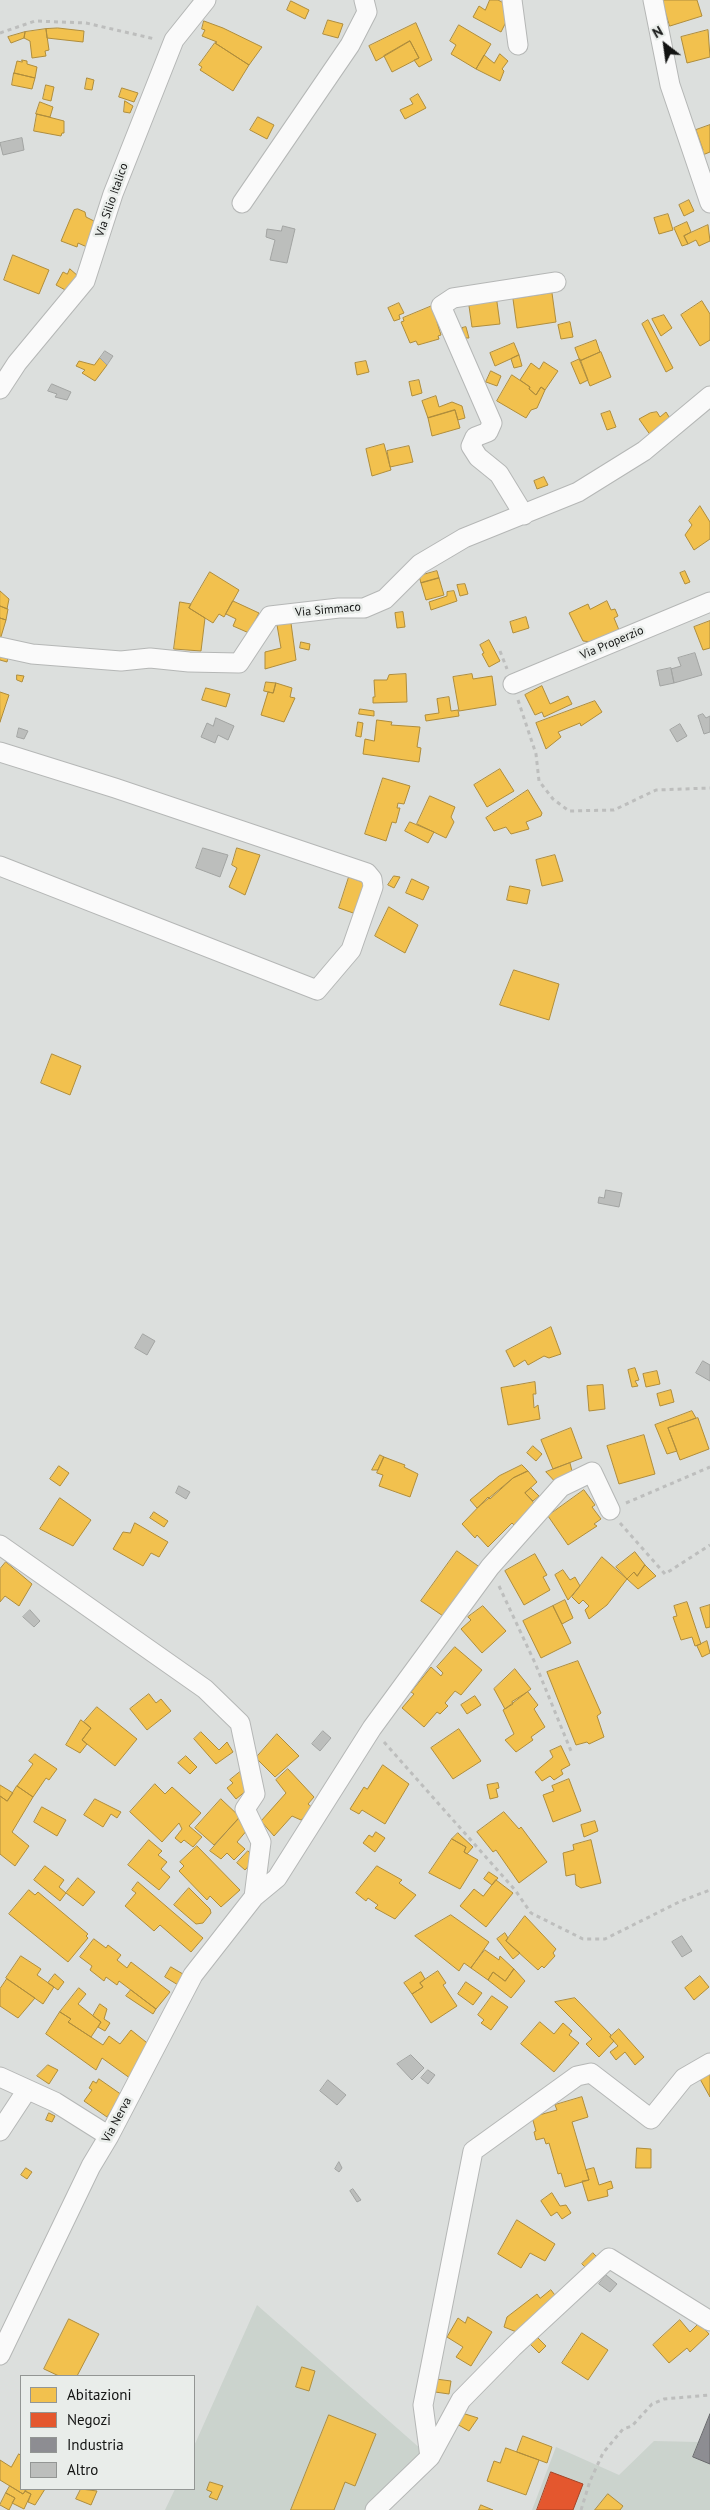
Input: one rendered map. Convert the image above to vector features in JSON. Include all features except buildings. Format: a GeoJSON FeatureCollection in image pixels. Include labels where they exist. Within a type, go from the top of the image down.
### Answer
{"type":"FeatureCollection","features":[{"type":"Feature","properties":{"kind":"street","name":"Via Silio Italico"},"geometry":{"type":"LineString","coordinates":[[0,388],[16,363],[85,281],[113,194],[173,43],[206,0]]}},
{"type":"Feature","properties":{"kind":"street"},"geometry":{"type":"LineString","coordinates":[[242,203],[350,45],[366,12],[364,0]]}},
{"type":"Feature","properties":{"kind":"street"},"geometry":{"type":"LineString","coordinates":[[512,0],[518,45]]}},
{"type":"Feature","properties":{"kind":"street"},"geometry":{"type":"LineString","coordinates":[[653,0],[670,85],[710,203]]}},
{"type":"Feature","properties":{"kind":"street"},"geometry":{"type":"LineString","coordinates":[[524,515],[499,474],[478,457],[471,446],[475,437],[488,432],[492,423],[441,306],[453,298],[556,282]]}},
{"type":"Feature","properties":{"kind":"street","name":"Via Simmaco"},"geometry":{"type":"LineString","coordinates":[[0,647],[32,654],[111,660],[150,658],[189,662],[239,663],[270,616],[340,608],[364,608],[384,599],[420,564],[464,538],[578,492],[644,451],[710,396]]}},
{"type":"Feature","properties":{"kind":"street","name":"Via Properzio"},"geometry":{"type":"LineString","coordinates":[[513,684],[710,602]]}},
{"type":"Feature","properties":{"kind":"street"},"geometry":{"type":"LineString","coordinates":[[0,752],[115,788],[367,873],[372,879],[373,887],[351,950],[317,990],[0,866]]}},
{"type":"Feature","properties":{"kind":"street","name":"Via Nerva"},"geometry":{"type":"LineString","coordinates":[[0,2355],[91,2166],[109,2136],[192,1975],[254,1897],[277,1878],[372,1728],[490,1567],[561,1487],[592,1472],[610,1510]]}},
{"type":"Feature","properties":{"kind":"street"},"geometry":{"type":"LineString","coordinates":[[0,1545],[205,1689],[240,1723],[255,1794],[245,1808],[261,1842],[254,1897]]}},
{"type":"Feature","properties":{"kind":"street"},"geometry":{"type":"LineString","coordinates":[[430,2457],[423,2405],[473,2151],[577,2076],[591,2073],[651,2119],[684,2078],[710,2063]]}},
{"type":"Feature","properties":{"kind":"street"},"geometry":{"type":"LineString","coordinates":[[0,2077],[55,2102],[109,2136]]}},
{"type":"Feature","properties":{"kind":"street"},"geometry":{"type":"LineString","coordinates":[[0,2131],[28,2090]]}},
{"type":"Feature","properties":{"kind":"street"},"geometry":{"type":"LineString","coordinates":[[375,2510],[430,2457],[461,2400],[513,2347],[609,2258],[710,2321]]}},
{"type":"Feature","properties":{"kind":"path"},"geometry":{"type":"LineString","coordinates":[[0,33],[35,21],[81,23],[173,43]]}},
{"type":"Feature","properties":{"kind":"path"},"geometry":{"type":"LineString","coordinates":[[513,684],[536,754],[539,781],[553,799],[569,811],[614,810],[656,790],[710,788]]}},
{"type":"Feature","properties":{"kind":"path"},"geometry":{"type":"LineString","coordinates":[[710,1467],[696,1471],[610,1510],[665,1574],[710,1545]]}},
{"type":"Feature","properties":{"kind":"path"},"geometry":{"type":"LineString","coordinates":[[490,1567],[535,1662],[571,1751]]}},
{"type":"Feature","properties":{"kind":"path"},"geometry":{"type":"LineString","coordinates":[[372,1728],[514,1890],[531,1913],[583,1939],[604,1939],[681,1901],[710,1890]]}},
{"type":"Feature","properties":{"kind":"path"},"geometry":{"type":"LineString","coordinates":[[581,2510],[590,2481],[603,2453],[623,2429],[632,2426],[652,2404],[664,2399],[710,2395]]}},
{"type":"Feature","properties":{"kind":"shaded area"},"geometry":{"type":"Polygon","coordinates":[[[257,2305],[430,2457],[375,2510],[165,2510],[175,2490],[195,2490],[195,2444],[257,2305]]]}},
{"type":"Feature","properties":{"kind":"shaded area"},"geometry":{"type":"Polygon","coordinates":[[[710,2416],[710,2510],[532,2510],[556,2447],[619,2475],[654,2441],[698,2442],[710,2416]]]}}]}
